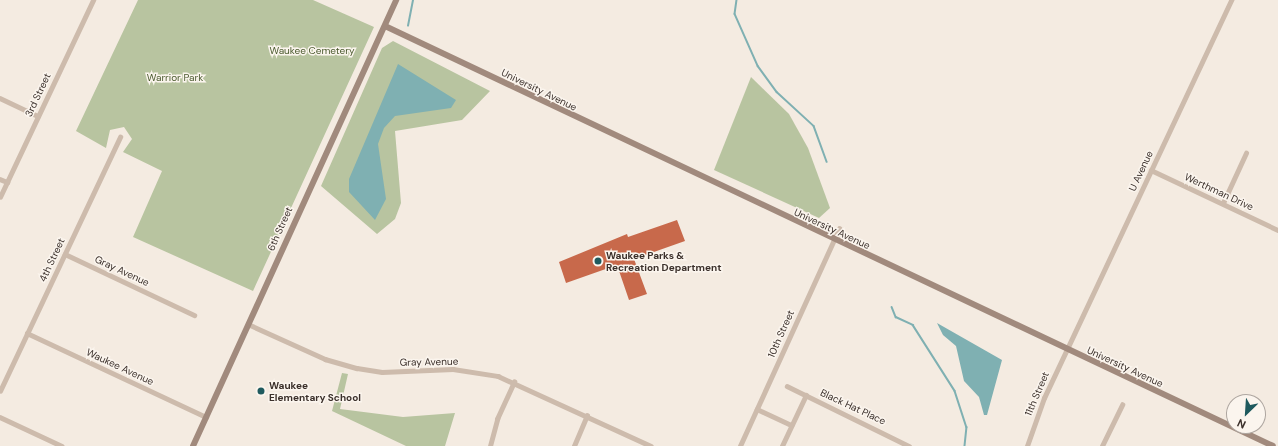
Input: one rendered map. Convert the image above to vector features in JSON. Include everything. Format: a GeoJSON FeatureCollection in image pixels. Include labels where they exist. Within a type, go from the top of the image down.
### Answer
{"type":"FeatureCollection","features":[{"type":"Feature","properties":{"kind":"street","name":"3rd Street"},"geometry":{"type":"LineString","coordinates":[[0,197],[93,0]]}},
{"type":"Feature","properties":{"kind":"street","name":"6th Street"},"geometry":{"type":"LineString","coordinates":[[193,446],[396,0]]}},
{"type":"Feature","properties":{"kind":"street","name":"U Avenue"},"geometry":{"type":"LineString","coordinates":[[1067,350],[1232,0]]}},
{"type":"Feature","properties":{"kind":"street","name":"University Avenue"},"geometry":{"type":"LineString","coordinates":[[386,23],[834,240],[1273,446]]}},
{"type":"Feature","properties":{"kind":"street"},"geometry":{"type":"LineString","coordinates":[[0,98],[38,116]]}},
{"type":"Feature","properties":{"kind":"street","name":"4th Street"},"geometry":{"type":"LineString","coordinates":[[0,390],[120,136]]}},
{"type":"Feature","properties":{"kind":"street"},"geometry":{"type":"LineString","coordinates":[[1223,203],[1246,153]]}},
{"type":"Feature","properties":{"kind":"street","name":"Werthman Drive"},"geometry":{"type":"LineString","coordinates":[[1152,170],[1278,230]]}},
{"type":"Feature","properties":{"kind":"street"},"geometry":{"type":"LineString","coordinates":[[0,179],[7,182]]}},
{"type":"Feature","properties":{"kind":"street","name":"10th Street"},"geometry":{"type":"LineString","coordinates":[[740,446],[839,229]]}},
{"type":"Feature","properties":{"kind":"street","name":"Gray Avenue"},"geometry":{"type":"LineString","coordinates":[[65,254],[194,315]]}},
{"type":"Feature","properties":{"kind":"street","name":"Gray Avenue"},"geometry":{"type":"LineString","coordinates":[[248,324],[325,360],[357,368],[382,372],[453,369],[482,372],[514,382],[651,446]]}},
{"type":"Feature","properties":{"kind":"street","name":"Waukee Avenue"},"geometry":{"type":"LineString","coordinates":[[27,333],[206,417]]}},
{"type":"Feature","properties":{"kind":"street","name":"11th Street"},"geometry":{"type":"LineString","coordinates":[[1027,446],[1067,350]]}},
{"type":"Feature","properties":{"kind":"street"},"geometry":{"type":"LineString","coordinates":[[490,446],[497,419],[514,382]]}},
{"type":"Feature","properties":{"kind":"street","name":"Black Hat Place"},"geometry":{"type":"LineString","coordinates":[[787,386],[909,446]]}},
{"type":"Feature","properties":{"kind":"street"},"geometry":{"type":"LineString","coordinates":[[782,446],[806,395]]}},
{"type":"Feature","properties":{"kind":"street"},"geometry":{"type":"LineString","coordinates":[[1102,446],[1122,405]]}},
{"type":"Feature","properties":{"kind":"street"},"geometry":{"type":"LineString","coordinates":[[757,409],[792,425]]}},
{"type":"Feature","properties":{"kind":"street"},"geometry":{"type":"LineString","coordinates":[[574,446],[587,416]]}},
{"type":"Feature","properties":{"kind":"street"},"geometry":{"type":"LineString","coordinates":[[0,417],[62,446]]}},
{"type":"Feature","properties":{"kind":"green space"},"geometry":{"type":"Polygon","coordinates":[[[138,0],[313,0],[374,27],[253,291],[133,237],[162,171],[123,152],[132,139],[124,127],[110,130],[106,148],[76,131],[138,0]]]}},
{"type":"Feature","properties":{"kind":"green space"},"geometry":{"type":"Polygon","coordinates":[[[393,41],[490,91],[462,120],[395,131],[401,203],[395,219],[377,234],[321,186],[382,48],[393,41]]]}},
{"type":"Feature","properties":{"kind":"green space"},"geometry":{"type":"Polygon","coordinates":[[[751,77],[789,114],[808,148],[830,208],[819,218],[714,170],[751,77]]]}},
{"type":"Feature","properties":{"kind":"green space"},"geometry":{"type":"Polygon","coordinates":[[[342,373],[348,374],[340,409],[403,417],[455,413],[445,446],[406,446],[332,411],[342,373]]]}},
{"type":"Feature","properties":{"kind":"water"},"geometry":{"type":"Polygon","coordinates":[[[398,64],[456,100],[451,108],[395,116],[384,128],[378,144],[386,199],[375,220],[349,192],[349,179],[398,64]]]}},
{"type":"Feature","properties":{"kind":"water"},"geometry":{"type":"Polygon","coordinates":[[[937,323],[1002,360],[987,415],[984,415],[979,397],[964,381],[956,346],[943,335],[937,323]]]}},
{"type":"Feature","properties":{"kind":"building","name":"Waukee Parks & Recreation Department"},"geometry":{"type":"Polygon","coordinates":[[[677,220],[685,241],[634,259],[647,294],[629,300],[617,265],[566,283],[559,262],[627,234],[628,237],[677,220]]]}},
{"type":"Feature","properties":{"kind":"waterway"},"geometry":{"type":"LineString","coordinates":[[408,26],[413,0]]}},
{"type":"Feature","properties":{"kind":"waterway"},"geometry":{"type":"LineString","coordinates":[[737,0],[735,14],[758,66],[777,92],[814,126],[827,162]]}},
{"type":"Feature","properties":{"kind":"waterway"},"geometry":{"type":"LineString","coordinates":[[892,307],[896,317],[913,325],[955,391],[967,427],[965,446]]}},
{"type":"Feature","properties":{"kind":"place","name":"Waukee Parks & Recreation Department"},"geometry":{"type":"Point","coordinates":[598,261]}},
{"type":"Feature","properties":{"kind":"place","name":"Waukee Elementary School"},"geometry":{"type":"Point","coordinates":[261,391]}},
{"type":"Feature","properties":{"kind":"park label","name":"Waukee Cemetery"},"geometry":{"type":"Point","coordinates":[312,51]}},
{"type":"Feature","properties":{"kind":"park label","name":"Warrior Park"},"geometry":{"type":"Point","coordinates":[175,78]}}]}
